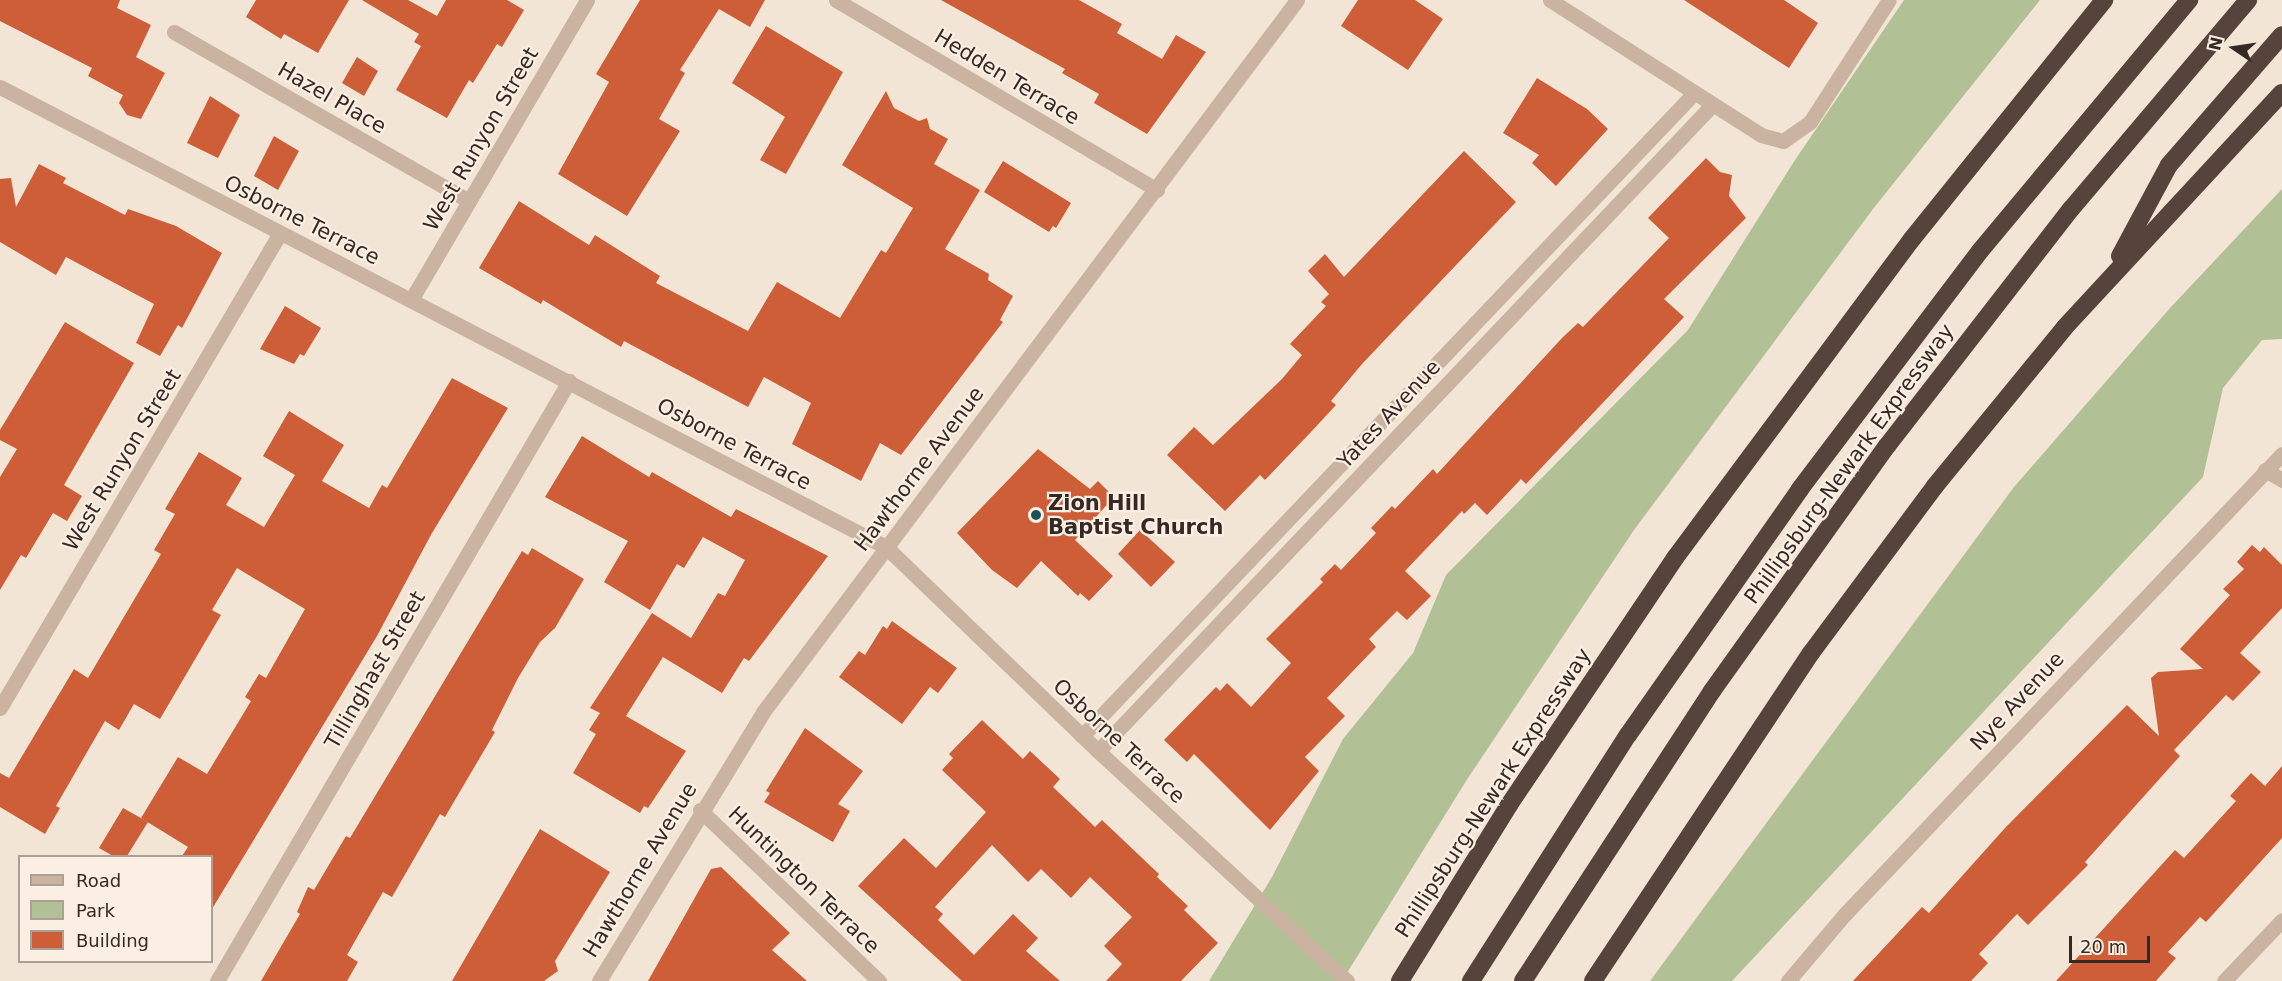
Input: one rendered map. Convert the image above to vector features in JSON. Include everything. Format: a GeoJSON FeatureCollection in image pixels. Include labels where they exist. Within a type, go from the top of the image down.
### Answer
{"type":"FeatureCollection","features":[{"type":"Feature","properties":{"kind":"highway","name":"Phillipsburg-Newark Expressway"},"geometry":{"type":"LineString","coordinates":[[1400,981],[1509,805],[1681,549],[1912,239],[2104,0]]}},
{"type":"Feature","properties":{"kind":"highway","name":"Phillipsburg-Newark Expressway"},"geometry":{"type":"LineString","coordinates":[[1470,981],[1628,735],[1806,480],[2008,217],[2189,0]]}},
{"type":"Feature","properties":{"kind":"highway","name":"Phillipsburg-Newark Expressway"},"geometry":{"type":"LineString","coordinates":[[1523,981],[1706,700],[1880,455],[2037,252],[2248,0]]}},
{"type":"Feature","properties":{"kind":"highway"},"geometry":{"type":"LineString","coordinates":[[2108,279],[2169,165],[2282,35]]}},
{"type":"Feature","properties":{"kind":"highway"},"geometry":{"type":"LineString","coordinates":[[1593,981],[1755,734],[1872,568],[2000,406],[2108,279],[2282,93]]}},
{"type":"Feature","properties":{"kind":"street","name":"West Runyon Street"},"geometry":{"type":"LineString","coordinates":[[411,300],[587,0]]}},
{"type":"Feature","properties":{"kind":"street","name":"Hedden Terrace"},"geometry":{"type":"LineString","coordinates":[[836,0],[1157,190]]}},
{"type":"Feature","properties":{"kind":"street","name":"Hawthorne Avenue"},"geometry":{"type":"LineString","coordinates":[[599,981],[700,810],[763,712],[1157,190],[1297,0]]}},
{"type":"Feature","properties":{"kind":"street"},"geometry":{"type":"LineString","coordinates":[[1550,0],[1761,135],[1783,141],[1810,122],[1889,0]]}},
{"type":"Feature","properties":{"kind":"street","name":"Hazel Place"},"geometry":{"type":"LineString","coordinates":[[174,32],[469,201]]}},
{"type":"Feature","properties":{"kind":"street","name":"Osborne Terrace"},"geometry":{"type":"LineString","coordinates":[[0,87],[886,547],[1082,736],[1347,981]]}},
{"type":"Feature","properties":{"kind":"street","name":"Yates Avenue"},"geometry":{"type":"LineString","coordinates":[[1082,736],[1694,93]]}},
{"type":"Feature","properties":{"kind":"street","name":"Yates Avenue"},"geometry":{"type":"LineString","coordinates":[[1098,751],[1712,105]]}},
{"type":"Feature","properties":{"kind":"street","name":"West Runyon Street"},"geometry":{"type":"LineString","coordinates":[[0,708],[280,233]]}},
{"type":"Feature","properties":{"kind":"street","name":"Tillinghast Street"},"geometry":{"type":"LineString","coordinates":[[217,981],[569,381]]}},
{"type":"Feature","properties":{"kind":"street","name":"Nye Avenue"},"geometry":{"type":"LineString","coordinates":[[1788,981],[1844,915],[2282,454]]}},
{"type":"Feature","properties":{"kind":"street"},"geometry":{"type":"LineString","coordinates":[[2265,470],[2282,480]]}},
{"type":"Feature","properties":{"kind":"street","name":"Huntington Terrace"},"geometry":{"type":"LineString","coordinates":[[700,810],[879,981]]}},
{"type":"Feature","properties":{"kind":"street"},"geometry":{"type":"LineString","coordinates":[[2224,981],[2282,920]]}},
{"type":"Feature","properties":{"kind":"green space"},"geometry":{"type":"Polygon","coordinates":[[[1904,0],[2040,0],[1873,209],[1634,530],[1468,778],[1342,981],[1209,981],[1272,877],[1343,739],[1413,653],[1446,575],[1688,330],[1795,160],[1904,0]]]}},
{"type":"Feature","properties":{"kind":"green space"},"geometry":{"type":"Polygon","coordinates":[[[2282,189],[2282,339],[2262,340],[2223,388],[2203,477],[1732,981],[1650,981],[2014,487],[2170,308],[2282,189]]]}},
{"type":"Feature","properties":{"kind":"building"},"geometry":{"type":"Polygon","coordinates":[[[0,0],[120,0],[117,8],[151,25],[136,57],[165,73],[141,119],[127,115],[119,103],[123,95],[88,76],[92,68],[0,21],[0,0]]]}},
{"type":"Feature","properties":{"kind":"building"},"geometry":{"type":"Polygon","coordinates":[[[256,0],[349,0],[318,53],[284,34],[281,39],[246,17],[256,0]]]}},
{"type":"Feature","properties":{"kind":"building"},"geometry":{"type":"Polygon","coordinates":[[[362,0],[408,0],[437,16],[446,0],[507,0],[524,10],[502,47],[497,44],[473,83],[469,80],[447,118],[396,90],[421,46],[414,42],[419,34],[362,0]]]}},
{"type":"Feature","properties":{"kind":"building"},"geometry":{"type":"Polygon","coordinates":[[[640,0],[765,0],[750,27],[719,9],[680,70],[685,73],[659,119],[680,131],[627,216],[558,174],[609,82],[596,74],[640,0]]]}},
{"type":"Feature","properties":{"kind":"building"},"geometry":{"type":"Polygon","coordinates":[[[941,0],[1079,0],[1122,24],[1117,33],[1162,59],[1176,35],[1206,52],[1147,134],[1094,103],[1099,94],[1062,73],[1065,69],[941,0]]]}},
{"type":"Feature","properties":{"kind":"building"},"geometry":{"type":"Polygon","coordinates":[[[1358,0],[1415,0],[1443,19],[1408,70],[1341,26],[1358,0]]]}},
{"type":"Feature","properties":{"kind":"building"},"geometry":{"type":"Polygon","coordinates":[[[1684,0],[1784,0],[1818,23],[1789,68],[1684,0]]]}},
{"type":"Feature","properties":{"kind":"building"},"geometry":{"type":"Polygon","coordinates":[[[766,26],[843,72],[786,174],[760,160],[785,117],[732,83],[766,26]]]}},
{"type":"Feature","properties":{"kind":"building"},"geometry":{"type":"Polygon","coordinates":[[[357,57],[378,71],[364,96],[342,83],[357,57]]]}},
{"type":"Feature","properties":{"kind":"building"},"geometry":{"type":"Polygon","coordinates":[[[1537,78],[1587,109],[1608,129],[1556,186],[1532,163],[1539,155],[1503,133],[1537,78]]]}},
{"type":"Feature","properties":{"kind":"building"},"geometry":{"type":"Polygon","coordinates":[[[886,91],[894,108],[919,121],[927,118],[930,129],[948,139],[934,164],[980,190],[945,249],[989,274],[988,280],[1013,296],[1000,320],[1003,322],[901,455],[880,443],[861,481],[792,444],[811,403],[764,377],[748,407],[624,341],[621,347],[543,300],[541,304],[479,268],[519,201],[589,245],[595,235],[660,276],[656,283],[748,331],[777,282],[840,318],[881,250],[886,253],[913,208],[842,165],[886,91]]]}},
{"type":"Feature","properties":{"kind":"building"},"geometry":{"type":"Polygon","coordinates":[[[210,96],[240,115],[218,158],[187,143],[210,96]]]}},
{"type":"Feature","properties":{"kind":"building"},"geometry":{"type":"Polygon","coordinates":[[[274,136],[299,151],[278,190],[254,176],[274,136]]]}},
{"type":"Feature","properties":{"kind":"building"},"geometry":{"type":"Polygon","coordinates":[[[1464,151],[1516,202],[1362,364],[1331,401],[1336,405],[1310,433],[1265,480],[1260,475],[1225,511],[1167,455],[1194,427],[1213,445],[1282,379],[1302,355],[1290,344],[1326,306],[1321,302],[1329,294],[1308,271],[1325,254],[1344,277],[1464,151]]]}},
{"type":"Feature","properties":{"kind":"building"},"geometry":{"type":"Polygon","coordinates":[[[1706,158],[1720,172],[1732,175],[1729,196],[1746,218],[1664,299],[1684,317],[1526,484],[1521,479],[1487,515],[1475,503],[1464,514],[1462,511],[1405,571],[1431,596],[1407,620],[1397,611],[1369,639],[1376,647],[1327,698],[1345,716],[1305,757],[1319,771],[1270,830],[1194,754],[1187,762],[1164,740],[1216,687],[1220,691],[1227,683],[1251,707],[1291,663],[1266,639],[1323,582],[1320,579],[1335,564],[1341,570],[1376,533],[1371,528],[1392,506],[1395,509],[1433,469],[1437,474],[1562,338],[1578,323],[1583,327],[1669,238],[1648,218],[1706,158]]]}},
{"type":"Feature","properties":{"kind":"building"},"geometry":{"type":"Polygon","coordinates":[[[1003,161],[1071,203],[1056,228],[1053,226],[1049,232],[984,192],[1003,161]]]}},
{"type":"Feature","properties":{"kind":"building"},"geometry":{"type":"Polygon","coordinates":[[[39,164],[66,178],[63,183],[125,215],[128,209],[176,226],[222,253],[182,328],[178,325],[160,356],[136,343],[154,304],[66,257],[56,275],[0,242],[0,179],[11,178],[16,207],[39,164]]]}},
{"type":"Feature","properties":{"kind":"building"},"geometry":{"type":"Polygon","coordinates":[[[285,306],[321,328],[304,356],[300,354],[294,364],[260,349],[285,306]]]}},
{"type":"Feature","properties":{"kind":"building"},"geometry":{"type":"Polygon","coordinates":[[[65,322],[134,363],[64,485],[82,496],[67,521],[53,513],[26,558],[21,555],[0,590],[0,477],[17,449],[0,440],[0,430],[65,322]]]}},
{"type":"Feature","properties":{"kind":"building"},"geometry":{"type":"Polygon","coordinates":[[[452,378],[508,408],[432,533],[377,636],[213,907],[213,855],[183,855],[188,847],[141,818],[178,757],[207,774],[251,701],[245,697],[259,674],[266,678],[305,609],[237,568],[212,610],[221,615],[160,719],[134,704],[119,730],[105,721],[56,806],[60,808],[45,834],[0,807],[0,773],[9,778],[74,669],[88,678],[161,554],[154,550],[175,514],[165,509],[199,452],[242,478],[226,505],[264,527],[295,475],[263,456],[289,411],[344,445],[322,481],[369,508],[382,485],[387,488],[452,378]]]}},
{"type":"Feature","properties":{"kind":"building"},"geometry":{"type":"Polygon","coordinates":[[[582,436],[649,477],[652,472],[731,517],[736,509],[828,556],[749,661],[744,658],[722,693],[663,657],[626,716],[686,751],[648,808],[644,806],[640,813],[573,773],[596,734],[589,730],[600,713],[590,708],[652,613],[691,638],[718,593],[725,596],[745,560],[703,537],[684,568],[677,564],[650,610],[604,582],[628,541],[545,497],[582,436]]]}},
{"type":"Feature","properties":{"kind":"building","name":"Zion Hill Baptist Church"},"geometry":{"type":"Polygon","coordinates":[[[1038,449],[1090,489],[1098,481],[1114,497],[1075,540],[1113,576],[1089,601],[1080,593],[1078,596],[1041,561],[1017,588],[992,570],[957,533],[1038,449]]]}},
{"type":"Feature","properties":{"kind":"building"},"geometry":{"type":"Polygon","coordinates":[[[1140,530],[1175,562],[1151,587],[1118,554],[1140,530]]]}},
{"type":"Feature","properties":{"kind":"building"},"geometry":{"type":"Polygon","coordinates":[[[2252,545],[2260,552],[2264,547],[2282,565],[2282,608],[2240,653],[2261,672],[2233,701],[2226,695],[2174,750],[2180,756],[2085,862],[2088,865],[2028,925],[2017,914],[1979,954],[1988,963],[1971,981],[1853,981],[1922,907],[1929,913],[2005,828],[2127,705],[2159,736],[2151,678],[2158,672],[2203,669],[2180,649],[2230,595],[2223,589],[2244,569],[2237,562],[2252,545]]]}},
{"type":"Feature","properties":{"kind":"building"},"geometry":{"type":"Polygon","coordinates":[[[532,548],[584,579],[555,628],[540,642],[518,678],[492,730],[495,732],[445,817],[440,814],[392,897],[383,892],[347,955],[358,962],[347,981],[261,981],[300,914],[297,912],[308,887],[314,890],[346,836],[350,838],[522,551],[528,555],[532,548]]]}},
{"type":"Feature","properties":{"kind":"building"},"geometry":{"type":"Polygon","coordinates":[[[892,621],[957,668],[938,693],[930,687],[902,724],[839,677],[859,651],[865,655],[883,626],[887,629],[892,621]]]}},
{"type":"Feature","properties":{"kind":"building"},"geometry":{"type":"Polygon","coordinates":[[[982,720],[1023,759],[1030,751],[1060,779],[1053,787],[1095,827],[1102,820],[1159,874],[1157,877],[1188,906],[1184,910],[1218,943],[1181,981],[1106,981],[1122,964],[1104,946],[1132,917],[1090,877],[1071,898],[1041,869],[1028,882],[992,845],[935,907],[943,914],[938,920],[974,955],[1013,914],[1038,938],[1026,951],[1060,981],[962,981],[858,886],[904,838],[936,868],[986,812],[942,770],[953,758],[949,754],[982,720]]]}},
{"type":"Feature","properties":{"kind":"building"},"geometry":{"type":"Polygon","coordinates":[[[805,728],[863,771],[838,804],[850,811],[833,842],[764,802],[770,793],[766,791],[805,728]]]}},
{"type":"Feature","properties":{"kind":"building"},"geometry":{"type":"Polygon","coordinates":[[[2282,766],[2282,838],[2206,922],[2200,917],[2168,952],[2176,958],[2156,981],[2056,981],[2175,850],[2184,858],[2236,801],[2230,796],[2251,773],[2265,786],[2282,766]]]}},
{"type":"Feature","properties":{"kind":"building"},"geometry":{"type":"Polygon","coordinates":[[[123,808],[148,822],[128,855],[111,855],[99,848],[123,808]]]}},
{"type":"Feature","properties":{"kind":"building"},"geometry":{"type":"Polygon","coordinates":[[[540,829],[610,872],[555,961],[558,971],[544,981],[452,981],[540,829]]]}},
{"type":"Feature","properties":{"kind":"building"},"geometry":{"type":"Polygon","coordinates":[[[721,867],[790,933],[772,950],[807,981],[648,981],[711,869],[721,867]]]}},
{"type":"Feature","properties":{"kind":"place","name":"Zion Hill Baptist Church"},"geometry":{"type":"Point","coordinates":[1036,515]}}]}
